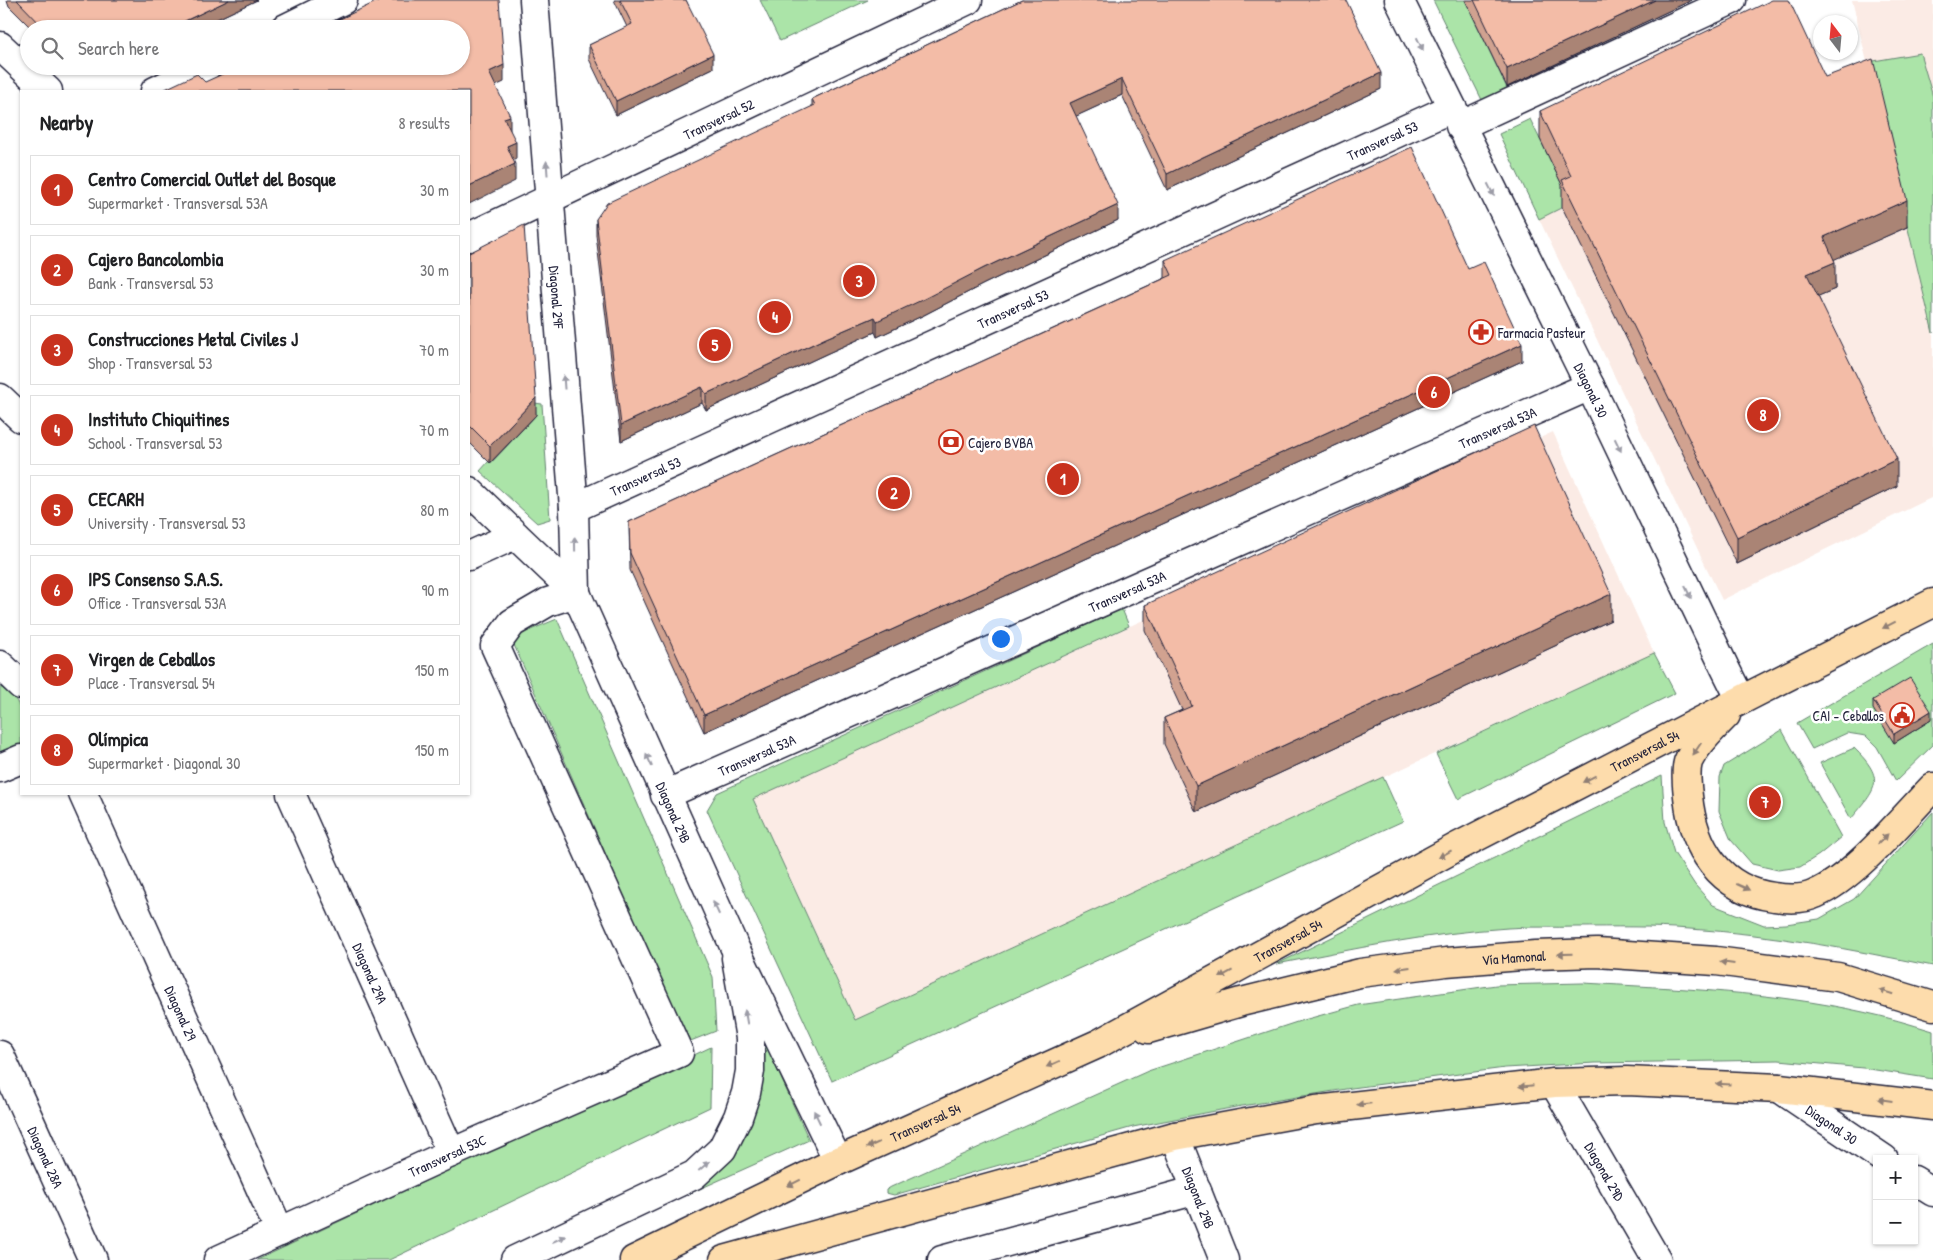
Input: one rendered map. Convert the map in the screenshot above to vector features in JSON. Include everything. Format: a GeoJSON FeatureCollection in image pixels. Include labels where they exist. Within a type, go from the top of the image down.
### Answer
{"type":"FeatureCollection","features":[{"type":"Feature","properties":{"kind":"main road","name":"Transversal 54"},"geometry":{"type":"LineString","coordinates":[[634,1260],[838,1161],[1098,1044],[1455,848],[1933,603]]}},
{"type":"Feature","properties":{"kind":"main road"},"geometry":{"type":"LineString","coordinates":[[1741,700],[1708,733],[1688,762],[1687,787],[1690,817],[1699,843],[1726,878],[1746,889],[1764,896],[1789,899],[1814,895],[1837,882],[1860,863],[1933,787]]}},
{"type":"Feature","properties":{"kind":"main road","name":"Vía Mamonal"},"geometry":{"type":"LineString","coordinates":[[1098,1044],[1241,1002],[1360,973],[1446,962],[1536,955],[1597,953],[1716,961],[1838,977],[1933,1006]]}},
{"type":"Feature","properties":{"kind":"main road"},"geometry":{"type":"LineString","coordinates":[[724,1260],[1175,1136],[1316,1110],[1554,1083],[1627,1081],[1779,1088],[1933,1106]]}},
{"type":"Feature","properties":{"kind":"street"},"geometry":{"type":"LineString","coordinates":[[302,20],[343,0]]}},
{"type":"Feature","properties":{"kind":"street","name":"Diagonal 29F"},"geometry":{"type":"LineString","coordinates":[[534,0],[574,508],[576,593]]}},
{"type":"Feature","properties":{"kind":"street","name":"Transversal 52"},"geometry":{"type":"LineString","coordinates":[[470,237],[968,0]]}},
{"type":"Feature","properties":{"kind":"street","name":"Diagonal 30"},"geometry":{"type":"LineString","coordinates":[[1399,0],[1590,386],[1741,700]]}},
{"type":"Feature","properties":{"kind":"street","name":"Transversal 53"},"geometry":{"type":"LineString","coordinates":[[574,508],[1456,117],[1732,0]]}},
{"type":"Feature","properties":{"kind":"street"},"geometry":{"type":"LineString","coordinates":[[0,46],[20,65]]}},
{"type":"Feature","properties":{"kind":"street"},"geometry":{"type":"LineString","coordinates":[[31,75],[47,90]]}},
{"type":"Feature","properties":{"kind":"street"},"geometry":{"type":"LineString","coordinates":[[157,90],[188,75]]}},
{"type":"Feature","properties":{"kind":"street","name":"Transversal 53A"},"geometry":{"type":"LineString","coordinates":[[665,795],[1590,386]]}},
{"type":"Feature","properties":{"kind":"street"},"geometry":{"type":"LineString","coordinates":[[0,398],[20,417]]}},
{"type":"Feature","properties":{"kind":"street","name":"Diagonal 29B"},"geometry":{"type":"LineString","coordinates":[[470,493],[576,593],[734,946],[838,1161]]}},
{"type":"Feature","properties":{"kind":"street"},"geometry":{"type":"LineString","coordinates":[[470,556],[515,535]]}},
{"type":"Feature","properties":{"kind":"street","name":"Transversal 53C"},"geometry":{"type":"LineString","coordinates":[[218,1260],[451,1153],[679,1054],[495,646],[512,623],[548,602],[576,593]]}},
{"type":"Feature","properties":{"kind":"street"},"geometry":{"type":"LineString","coordinates":[[0,665],[20,684]]}},
{"type":"Feature","properties":{"kind":"street"},"geometry":{"type":"LineString","coordinates":[[0,768],[20,759]]}},
{"type":"Feature","properties":{"kind":"street","name":"Diagonal 29"},"geometry":{"type":"LineString","coordinates":[[83,795],[280,1232]]}},
{"type":"Feature","properties":{"kind":"street","name":"Diagonal 29A"},"geometry":{"type":"LineString","coordinates":[[291,795],[451,1153]]}},
{"type":"Feature","properties":{"kind":"street"},"geometry":{"type":"LineString","coordinates":[[515,1260],[694,1175],[722,1149],[738,1117],[746,1093],[750,1071],[750,1038],[734,946]]}},
{"type":"Feature","properties":{"kind":"street","name":"Diagonal 28A"},"geometry":{"type":"LineString","coordinates":[[0,1055],[93,1260]]}},
{"type":"Feature","properties":{"kind":"street","name":"Diagonal 29D"},"geometry":{"type":"LineString","coordinates":[[1554,1083],[1657,1260]]}},
{"type":"Feature","properties":{"kind":"street","name":"Diagonal 30"},"geometry":{"type":"LineString","coordinates":[[1779,1088],[1878,1155]]}},
{"type":"Feature","properties":{"kind":"street","name":"Diagonal 29B"},"geometry":{"type":"LineString","coordinates":[[1175,1136],[1224,1260]]}},
{"type":"Feature","properties":{"kind":"street"},"geometry":{"type":"LineString","coordinates":[[1918,1183],[1933,1192]]}},
{"type":"Feature","properties":{"kind":"street"},"geometry":{"type":"LineString","coordinates":[[942,1260],[1197,1190]]}},
{"type":"Feature","properties":{"kind":"shaded area"},"geometry":{"type":"Polygon","coordinates":[[[1852,0],[1933,0],[1933,497],[1722,600],[1539,219],[1867,62],[1858,25],[1858,15],[1856,15],[1852,0]]]}},
{"type":"Feature","properties":{"kind":"shaded area"},"geometry":{"type":"Polygon","coordinates":[[[1553,432],[1654,653],[855,1020],[753,799],[1553,432]]]}},
{"type":"Feature","properties":{"kind":"green space"},"geometry":{"type":"Polygon","coordinates":[[[760,0],[868,0],[780,41],[760,0]]]}},
{"type":"Feature","properties":{"kind":"green space"},"geometry":{"type":"Polygon","coordinates":[[[1433,0],[1465,0],[1507,88],[1482,100],[1433,0]]]}},
{"type":"Feature","properties":{"kind":"green space"},"geometry":{"type":"Polygon","coordinates":[[[1920,53],[1933,97],[1933,333],[1868,62],[1920,53]]]}},
{"type":"Feature","properties":{"kind":"green space"},"geometry":{"type":"Polygon","coordinates":[[[1530,119],[1571,203],[1539,219],[1499,134],[1530,119]]]}},
{"type":"Feature","properties":{"kind":"green space"},"geometry":{"type":"Polygon","coordinates":[[[535,403],[542,404],[550,519],[537,523],[480,471],[489,461],[491,463],[536,415],[535,403]]]}},
{"type":"Feature","properties":{"kind":"green space"},"geometry":{"type":"Polygon","coordinates":[[[1122,609],[1129,626],[753,799],[855,1020],[1383,777],[1403,821],[832,1081],[707,810],[717,793],[1122,609]]]}},
{"type":"Feature","properties":{"kind":"green space"},"geometry":{"type":"Polygon","coordinates":[[[557,619],[713,977],[716,1031],[688,1042],[511,638],[557,619]]]}},
{"type":"Feature","properties":{"kind":"green space"},"geometry":{"type":"Polygon","coordinates":[[[1933,644],[1933,745],[1896,781],[1877,747],[1866,736],[1847,733],[1812,749],[1797,723],[1933,644]]]}},
{"type":"Feature","properties":{"kind":"green space"},"geometry":{"type":"Polygon","coordinates":[[[1654,653],[1675,693],[1458,799],[1436,754],[1654,653]]]}},
{"type":"Feature","properties":{"kind":"green space"},"geometry":{"type":"Polygon","coordinates":[[[0,687],[9,693],[19,705],[20,745],[0,755],[0,687]]]}},
{"type":"Feature","properties":{"kind":"green space"},"geometry":{"type":"Polygon","coordinates":[[[1782,730],[1841,837],[1819,855],[1800,867],[1778,870],[1752,864],[1731,840],[1719,811],[1720,777],[1724,766],[1782,730]]]}},
{"type":"Feature","properties":{"kind":"green space"},"geometry":{"type":"Polygon","coordinates":[[[1854,748],[1871,768],[1874,784],[1867,800],[1851,819],[1820,763],[1854,748]]]}},
{"type":"Feature","properties":{"kind":"green space"},"geometry":{"type":"Polygon","coordinates":[[[1662,776],[1665,822],[1674,853],[1695,885],[1713,905],[1764,925],[1819,919],[1854,899],[1933,812],[1933,966],[1843,949],[1721,931],[1633,927],[1525,927],[1479,930],[1392,942],[1277,964],[1662,776]]]}},
{"type":"Feature","properties":{"kind":"green space"},"geometry":{"type":"Polygon","coordinates":[[[1583,983],[1759,995],[1829,1005],[1898,1021],[1933,1031],[1933,1079],[1863,1068],[1779,1060],[1595,1063],[1505,1068],[1352,1088],[1236,1107],[1133,1127],[894,1195],[886,1193],[886,1190],[891,1187],[1148,1071],[1300,1021],[1358,1005],[1496,985],[1583,983]]]}},
{"type":"Feature","properties":{"kind":"green space"},"geometry":{"type":"Polygon","coordinates":[[[746,1000],[809,1140],[684,1196],[720,1169],[737,1142],[746,1000]]]}},
{"type":"Feature","properties":{"kind":"green space"},"geometry":{"type":"Polygon","coordinates":[[[711,1047],[710,1107],[389,1260],[257,1260],[711,1047]]]}},
{"type":"Feature","properties":{"kind":"building"},"geometry":{"type":"Polygon","coordinates":[[[17,0],[229,0],[187,20],[36,20],[17,0]]]}},
{"type":"Feature","properties":{"kind":"building"},"geometry":{"type":"Polygon","coordinates":[[[380,0],[499,0],[504,65],[489,72],[510,116],[504,118],[516,142],[507,146],[515,164],[470,186],[470,90],[163,90],[195,75],[198,75],[205,82],[220,75],[470,75],[470,20],[338,20],[380,0]]]}},
{"type":"Feature","properties":{"kind":"building"},"geometry":{"type":"Polygon","coordinates":[[[620,0],[686,0],[713,54],[616,101],[589,45],[632,24],[620,0]]]}},
{"type":"Feature","properties":{"kind":"building"},"geometry":{"type":"Polygon","coordinates":[[[1022,0],[1346,0],[1381,73],[1167,174],[1122,79],[1070,103],[1118,205],[877,321],[875,317],[706,394],[702,387],[621,425],[596,219],[607,203],[815,105],[812,99],[1022,0]]]}},
{"type":"Feature","properties":{"kind":"building"},"geometry":{"type":"Polygon","coordinates":[[[1474,0],[1655,0],[1507,69],[1474,0]]]}},
{"type":"Feature","properties":{"kind":"building"},"geometry":{"type":"Polygon","coordinates":[[[1772,0],[1789,0],[1813,51],[1813,60],[1817,60],[1825,77],[1873,59],[1907,200],[1824,237],[1835,262],[1807,274],[1897,459],[1737,537],[1562,180],[1571,176],[1540,111],[1772,0]]]}},
{"type":"Feature","properties":{"kind":"building"},"geometry":{"type":"Polygon","coordinates":[[[1412,147],[1468,269],[1484,262],[1522,344],[704,715],[630,553],[629,522],[1172,275],[1165,260],[1412,147]]]}},
{"type":"Feature","properties":{"kind":"building"},"geometry":{"type":"Polygon","coordinates":[[[524,225],[536,398],[490,446],[470,426],[470,252],[524,225]]]}},
{"type":"Feature","properties":{"kind":"building"},"geometry":{"type":"Polygon","coordinates":[[[1534,426],[1611,594],[1196,786],[1164,718],[1192,706],[1145,605],[1534,426]]]}},
{"type":"Feature","properties":{"kind":"building","name":"CAI - Ceballos"},"geometry":{"type":"Polygon","coordinates":[[[1910,678],[1931,711],[1894,734],[1873,700],[1910,678]]]}},
{"type":"Feature","properties":{"kind":"place","name":"Construcciones Metal Civiles J"},"geometry":{"type":"Point","coordinates":[859,281]}},
{"type":"Feature","properties":{"kind":"place","name":"Instituto Chiquitines"},"geometry":{"type":"Point","coordinates":[775,317]}},
{"type":"Feature","properties":{"kind":"place","name":"Farmacia Pasteur"},"geometry":{"type":"Point","coordinates":[1481,332]}},
{"type":"Feature","properties":{"kind":"place","name":"CECARH"},"geometry":{"type":"Point","coordinates":[715,345]}},
{"type":"Feature","properties":{"kind":"place","name":"IPS Consenso S.A.S."},"geometry":{"type":"Point","coordinates":[1434,392]}},
{"type":"Feature","properties":{"kind":"place","name":"Olímpica"},"geometry":{"type":"Point","coordinates":[1763,415]}},
{"type":"Feature","properties":{"kind":"place","name":"Cajero BVBA"},"geometry":{"type":"Point","coordinates":[951,442]}},
{"type":"Feature","properties":{"kind":"place","name":"Centro Comercial Outlet del Bosque"},"geometry":{"type":"Point","coordinates":[1063,479]}},
{"type":"Feature","properties":{"kind":"place","name":"Cajero Bancolombia"},"geometry":{"type":"Point","coordinates":[894,493]}},
{"type":"Feature","properties":{"kind":"place","name":"CAI - Ceballos"},"geometry":{"type":"Point","coordinates":[1902,715]}},
{"type":"Feature","properties":{"kind":"place","name":"Virgen de Ceballos"},"geometry":{"type":"Point","coordinates":[1765,802]}}]}
